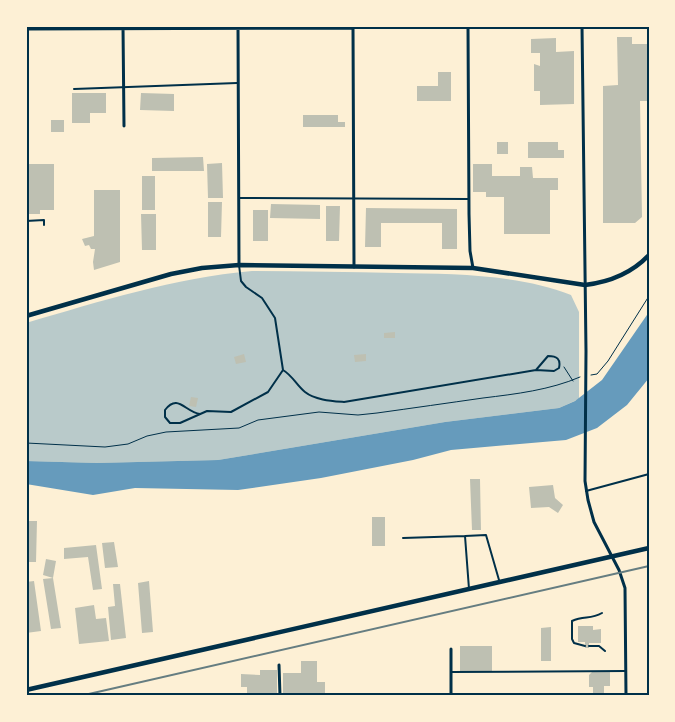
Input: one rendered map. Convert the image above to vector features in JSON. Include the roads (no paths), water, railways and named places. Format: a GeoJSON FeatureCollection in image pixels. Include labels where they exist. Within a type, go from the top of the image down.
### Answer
{"type":"FeatureCollection","features":[{"type":"Feature","properties":{"kind":"street"},"geometry":{"type":"LineString","coordinates":[[468,26],[468,199],[470,251],[473,268]]}},
{"type":"Feature","properties":{"kind":"street"},"geometry":{"type":"LineString","coordinates":[[582,26],[586,351],[584,468],[586,491],[594,522],[622,576],[625,588],[626,696]]}},
{"type":"Feature","properties":{"kind":"street"},"geometry":{"type":"LineString","coordinates":[[26,29],[353,27],[354,267]]}},
{"type":"Feature","properties":{"kind":"street"},"geometry":{"type":"LineString","coordinates":[[123,28],[124,126]]}},
{"type":"Feature","properties":{"kind":"street"},"geometry":{"type":"LineString","coordinates":[[238,28],[239,265]]}},
{"type":"Feature","properties":{"kind":"street"},"geometry":{"type":"LineString","coordinates":[[26,316],[171,274],[202,268],[239,265],[473,268],[585,285],[598,284],[618,278],[649,255]]}},
{"type":"Feature","properties":{"kind":"street"},"geometry":{"type":"LineString","coordinates":[[26,690],[649,548]]}},
{"type":"Feature","properties":{"kind":"street"},"geometry":{"type":"LineString","coordinates":[[451,649],[451,696]]}},
{"type":"Feature","properties":{"kind":"street"},"geometry":{"type":"LineString","coordinates":[[280,665],[280,696]]}},
{"type":"Feature","properties":{"kind":"lane"},"geometry":{"type":"LineString","coordinates":[[74,89],[238,83]]}},
{"type":"Feature","properties":{"kind":"lane"},"geometry":{"type":"LineString","coordinates":[[239,198],[468,199]]}},
{"type":"Feature","properties":{"kind":"lane"},"geometry":{"type":"LineString","coordinates":[[26,221],[44,220],[44,226]]}},
{"type":"Feature","properties":{"kind":"lane"},"geometry":{"type":"LineString","coordinates":[[200,414],[193,413],[182,404],[176,402],[169,405],[165,410],[165,416],[170,422],[180,423],[207,411],[231,412],[268,392],[283,370],[275,318],[262,298],[246,287],[241,281],[239,265]]}},
{"type":"Feature","properties":{"kind":"lane"},"geometry":{"type":"LineString","coordinates":[[283,370],[291,375],[306,393],[328,400],[344,402],[536,370],[554,371],[559,368],[559,359],[554,356],[548,356],[536,370]]}},
{"type":"Feature","properties":{"kind":"lane"},"geometry":{"type":"LineString","coordinates":[[586,491],[649,474]]}},
{"type":"Feature","properties":{"kind":"lane"},"geometry":{"type":"LineString","coordinates":[[403,538],[486,535],[499,583]]}},
{"type":"Feature","properties":{"kind":"lane"},"geometry":{"type":"LineString","coordinates":[[465,536],[469,590]]}},
{"type":"Feature","properties":{"kind":"lane"},"geometry":{"type":"LineString","coordinates":[[585,646],[574,644],[572,639],[572,621],[579,618],[594,618],[602,612]]}},
{"type":"Feature","properties":{"kind":"lane"},"geometry":{"type":"LineString","coordinates":[[589,646],[599,646],[605,651]]}},
{"type":"Feature","properties":{"kind":"lane"},"geometry":{"type":"LineString","coordinates":[[451,672],[626,671]]}},
{"type":"Feature","properties":{"kind":"water"},"geometry":{"type":"Polygon","coordinates":[[[649,312],[649,378],[627,405],[597,428],[566,440],[451,450],[413,460],[321,478],[238,490],[135,488],[93,495],[26,484],[26,461],[97,463],[218,460],[445,422],[559,408],[575,401],[602,380],[649,312]]]}},
{"type":"Feature","properties":{"kind":"railway"},"geometry":{"type":"LineString","coordinates":[[80,696],[649,566]]}}]}
